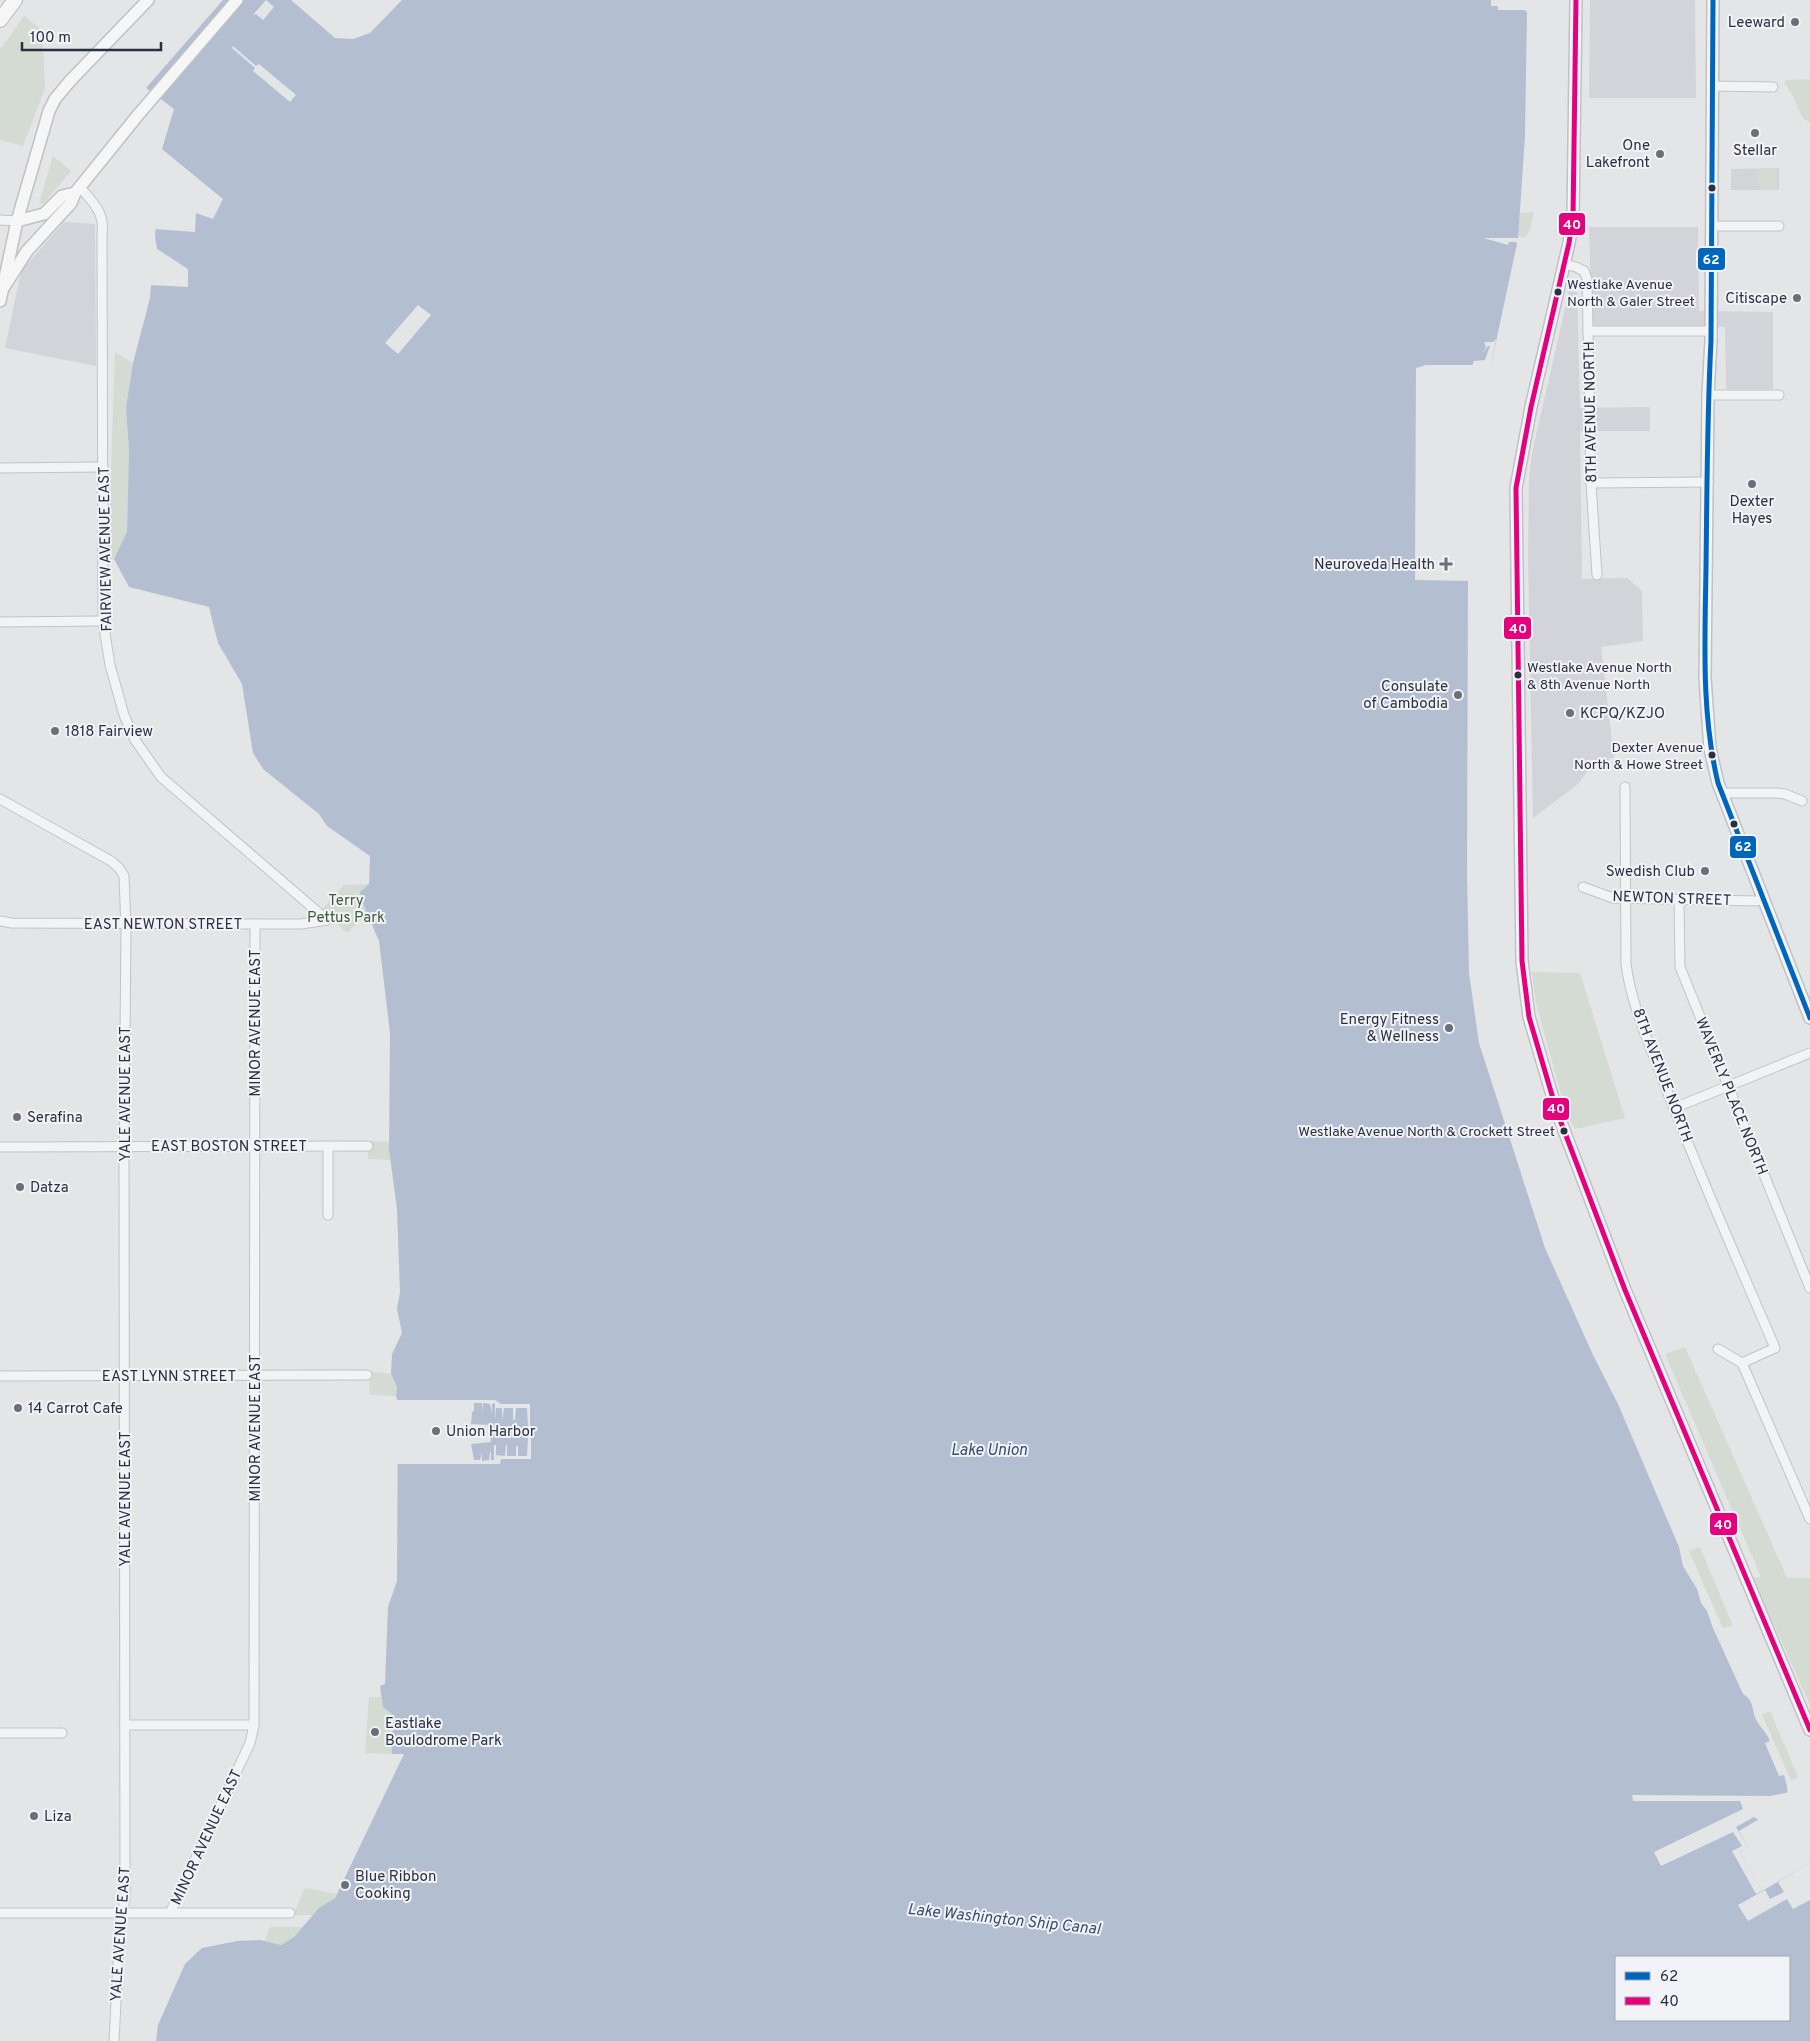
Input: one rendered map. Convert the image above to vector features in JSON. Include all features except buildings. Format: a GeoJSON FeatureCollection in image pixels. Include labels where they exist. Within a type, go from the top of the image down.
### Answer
{"type":"FeatureCollection","features":[{"type":"Feature","properties":{"kind":"highway"},"geometry":{"type":"LineString","coordinates":[[0,20],[15,0]]}},
{"type":"Feature","properties":{"kind":"main road"},"geometry":{"type":"LineString","coordinates":[[1,296],[17,220],[43,129],[55,99],[148,0]]}},
{"type":"Feature","properties":{"kind":"main road"},"geometry":{"type":"LineString","coordinates":[[1,296],[27,250],[71,203],[77,190],[237,0]]}},
{"type":"Feature","properties":{"kind":"main road"},"geometry":{"type":"LineString","coordinates":[[1576,0],[1573,218],[1529,416],[1516,488],[1520,861],[1522,961],[1525,998],[1557,1112],[1622,1281],[1810,1730]]}},
{"type":"Feature","properties":{"kind":"main road"},"geometry":{"type":"LineString","coordinates":[[1713,0],[1711,331],[1708,395],[1705,678],[1710,750],[1714,772],[1810,1018]]}},
{"type":"Feature","properties":{"kind":"main road"},"geometry":{"type":"LineString","coordinates":[[17,220],[44,214],[62,196],[77,190]]}},
{"type":"Feature","properties":{"kind":"street"},"geometry":{"type":"LineString","coordinates":[[1712,86],[1773,86]]}},
{"type":"Feature","properties":{"kind":"street","name":"FAIRVIEW AVENUE EAST"},"geometry":{"type":"LineString","coordinates":[[77,190],[96,206],[104,222],[102,236],[103,621],[110,665],[124,715],[136,740],[161,777],[327,920]]}},
{"type":"Feature","properties":{"kind":"street"},"geometry":{"type":"LineString","coordinates":[[0,220],[17,220]]}},
{"type":"Feature","properties":{"kind":"street"},"geometry":{"type":"LineString","coordinates":[[1711,226],[1779,226]]}},
{"type":"Feature","properties":{"kind":"street","name":"8TH AVENUE NORTH"},"geometry":{"type":"LineString","coordinates":[[1564,264],[1584,271],[1587,278],[1591,483],[1597,575]]}},
{"type":"Feature","properties":{"kind":"street"},"geometry":{"type":"LineString","coordinates":[[1588,331],[1711,331]]}},
{"type":"Feature","properties":{"kind":"street"},"geometry":{"type":"LineString","coordinates":[[1708,395],[1779,395]]}},
{"type":"Feature","properties":{"kind":"street"},"geometry":{"type":"LineString","coordinates":[[0,468],[103,467]]}},
{"type":"Feature","properties":{"kind":"street"},"geometry":{"type":"LineString","coordinates":[[1591,483],[1708,482]]}},
{"type":"Feature","properties":{"kind":"street"},"geometry":{"type":"LineString","coordinates":[[0,622],[103,621]]}},
{"type":"Feature","properties":{"kind":"street","name":"8TH AVENUE NORTH"},"geometry":{"type":"LineString","coordinates":[[1625,787],[1626,964],[1628,979],[1638,1015],[1674,1108],[1774,1348],[1742,1363]]}},
{"type":"Feature","properties":{"kind":"street"},"geometry":{"type":"LineString","coordinates":[[1722,793],[1776,793],[1802,800]]}},
{"type":"Feature","properties":{"kind":"street","name":"YALE AVENUE EAST"},"geometry":{"type":"LineString","coordinates":[[0,799],[111,861],[120,868],[124,876],[126,924],[124,1146],[125,1899],[122,1913],[114,2010],[114,2041]]}},
{"type":"Feature","properties":{"kind":"street","name":"NEWTON STREET"},"geometry":{"type":"LineString","coordinates":[[1583,887],[1613,898],[1626,899],[1757,901],[1763,899]]}},
{"type":"Feature","properties":{"kind":"street","name":"WAVERLY PLACE NORTH"},"geometry":{"type":"LineString","coordinates":[[1679,900],[1680,967],[1810,1288]]}},
{"type":"Feature","properties":{"kind":"street","name":"EAST NEWTON STREET"},"geometry":{"type":"LineString","coordinates":[[0,921],[12,923],[302,924],[327,920]]}},
{"type":"Feature","properties":{"kind":"street","name":"MINOR AVENUE EAST"},"geometry":{"type":"LineString","coordinates":[[170,1913],[250,1743],[254,1725],[256,1376],[255,924]]}},
{"type":"Feature","properties":{"kind":"street"},"geometry":{"type":"LineString","coordinates":[[1674,1108],[1810,1053]]}},
{"type":"Feature","properties":{"kind":"street"},"geometry":{"type":"LineString","coordinates":[[328,1146],[328,1215]]}},
{"type":"Feature","properties":{"kind":"street","name":"EAST BOSTON STREET"},"geometry":{"type":"LineString","coordinates":[[0,1147],[368,1146]]}},
{"type":"Feature","properties":{"kind":"street"},"geometry":{"type":"LineString","coordinates":[[1718,1349],[1742,1363],[1810,1519]]}},
{"type":"Feature","properties":{"kind":"street","name":"EAST LYNN STREET"},"geometry":{"type":"LineString","coordinates":[[0,1376],[367,1375]]}},
{"type":"Feature","properties":{"kind":"street"},"geometry":{"type":"LineString","coordinates":[[125,1725],[254,1725]]}},
{"type":"Feature","properties":{"kind":"street"},"geometry":{"type":"LineString","coordinates":[[0,1733],[62,1733]]}},
{"type":"Feature","properties":{"kind":"street"},"geometry":{"type":"LineString","coordinates":[[0,1913],[290,1913]]}},
{"type":"Feature","properties":{"kind":"shaded area"},"geometry":{"type":"Polygon","coordinates":[[[1590,0],[1695,0],[1696,98],[1589,98],[1590,0]]]}},
{"type":"Feature","properties":{"kind":"shaded area"},"geometry":{"type":"Polygon","coordinates":[[[1779,168],[1779,190],[1731,190],[1731,169],[1779,168]]]}},
{"type":"Feature","properties":{"kind":"shaded area"},"geometry":{"type":"Polygon","coordinates":[[[64,222],[95,224],[96,366],[5,348],[21,271],[64,222]]]}},
{"type":"Feature","properties":{"kind":"shaded area"},"geometry":{"type":"Polygon","coordinates":[[[1589,227],[1698,227],[1699,311],[1773,312],[1773,389],[1726,389],[1725,327],[1592,326],[1589,227]]]}},
{"type":"Feature","properties":{"kind":"shaded area"},"geometry":{"type":"Polygon","coordinates":[[[1569,291],[1577,292],[1580,408],[1650,407],[1650,431],[1580,431],[1582,579],[1627,578],[1642,591],[1643,641],[1601,647],[1614,757],[1590,768],[1577,785],[1533,818],[1528,557],[1529,479],[1532,453],[1569,291]]]}},
{"type":"Feature","properties":{"kind":"green space"},"geometry":{"type":"Polygon","coordinates":[[[24,16],[42,30],[45,88],[23,146],[0,140],[0,50],[24,16]]]}},
{"type":"Feature","properties":{"kind":"green space"},"geometry":{"type":"Polygon","coordinates":[[[1810,79],[1810,122],[1803,119],[1792,94],[1784,82],[1787,80],[1810,79]]]}},
{"type":"Feature","properties":{"kind":"green space"},"geometry":{"type":"Polygon","coordinates":[[[53,156],[71,171],[44,203],[39,204],[53,156]]]}},
{"type":"Feature","properties":{"kind":"green space"},"geometry":{"type":"Polygon","coordinates":[[[1760,169],[1777,169],[1777,189],[1761,189],[1756,177],[1760,169]]]}},
{"type":"Feature","properties":{"kind":"green space"},"geometry":{"type":"Polygon","coordinates":[[[1534,212],[1530,229],[1525,238],[1518,236],[1520,213],[1534,212]]]}},
{"type":"Feature","properties":{"kind":"green space"},"geometry":{"type":"Polygon","coordinates":[[[115,352],[133,363],[126,408],[129,452],[127,532],[114,559],[108,560],[115,352]]]}},
{"type":"Feature","properties":{"kind":"green space","name":"Terry Pettus Park"},"geometry":{"type":"Polygon","coordinates":[[[369,884],[360,892],[361,899],[370,918],[359,921],[347,933],[322,910],[344,885],[369,884]]]}},
{"type":"Feature","properties":{"kind":"green space"},"geometry":{"type":"Polygon","coordinates":[[[1532,972],[1580,973],[1625,1118],[1575,1129],[1566,1112],[1539,1014],[1532,972]]]}},
{"type":"Feature","properties":{"kind":"green space"},"geometry":{"type":"Polygon","coordinates":[[[368,1141],[390,1142],[390,1160],[368,1159],[368,1141]]]}},
{"type":"Feature","properties":{"kind":"green space"},"geometry":{"type":"Polygon","coordinates":[[[1685,1347],[1787,1578],[1810,1578],[1810,1705],[1753,1578],[1761,1577],[1665,1354],[1685,1347]]]}},
{"type":"Feature","properties":{"kind":"green space"},"geometry":{"type":"Polygon","coordinates":[[[369,1371],[391,1374],[397,1387],[396,1396],[370,1395],[369,1371]]]}},
{"type":"Feature","properties":{"kind":"green space"},"geometry":{"type":"Polygon","coordinates":[[[1700,1547],[1733,1626],[1723,1628],[1689,1551],[1700,1547]]]}},
{"type":"Feature","properties":{"kind":"green space"},"geometry":{"type":"Polygon","coordinates":[[[369,1697],[382,1697],[383,1707],[392,1714],[390,1741],[392,1754],[365,1753],[369,1697]]]}},
{"type":"Feature","properties":{"kind":"green space"},"geometry":{"type":"Polygon","coordinates":[[[1770,1711],[1798,1777],[1791,1780],[1762,1715],[1770,1711]]]}},
{"type":"Feature","properties":{"kind":"green space"},"geometry":{"type":"Polygon","coordinates":[[[305,1888],[337,1894],[314,1915],[293,1915],[305,1888]]]}},
{"type":"Feature","properties":{"kind":"green space"},"geometry":{"type":"Polygon","coordinates":[[[270,1927],[303,1927],[294,1937],[281,1945],[265,1941],[270,1927]]]}},
{"type":"Feature","properties":{"kind":"water","name":"Lake Union"},"geometry":{"type":"Polygon","coordinates":[[[223,0],[291,0],[335,38],[353,39],[370,33],[402,0],[1491,0],[1491,6],[1498,6],[1498,10],[1524,10],[1527,12],[1525,136],[1518,239],[1491,365],[1426,365],[1416,368],[1415,580],[1468,581],[1467,876],[1469,973],[1479,1043],[1545,1248],[1593,1355],[1618,1404],[1679,1547],[1683,1566],[1697,1589],[1701,1603],[1707,1611],[1743,1694],[1751,1703],[1757,1721],[1770,1741],[1765,1743],[1779,1776],[1784,1775],[1788,1802],[1739,1831],[1748,1847],[1740,1852],[1762,1891],[1810,1863],[1810,2041],[156,2041],[158,2025],[185,1964],[202,1948],[237,1941],[260,1940],[281,1945],[294,1937],[319,1908],[335,1898],[404,1754],[392,1754],[393,1718],[392,1714],[383,1707],[380,1686],[385,1684],[388,1607],[397,1581],[398,1403],[396,1396],[397,1387],[391,1374],[392,1354],[402,1333],[397,1309],[400,1292],[397,1209],[389,1149],[390,1033],[379,941],[361,899],[360,892],[369,884],[370,856],[327,826],[319,814],[263,769],[253,753],[242,684],[218,643],[209,607],[129,587],[114,559],[127,532],[129,452],[126,408],[133,363],[150,298],[162,149],[174,109],[146,88],[223,0]]]}},
{"type":"Feature","properties":{"kind":"pier"},"geometry":{"type":"Polygon","coordinates":[[[266,0],[274,7],[263,20],[256,14],[253,15],[266,0]]]}},
{"type":"Feature","properties":{"kind":"pier"},"geometry":{"type":"Polygon","coordinates":[[[233,46],[256,66],[259,64],[296,95],[290,102],[253,71],[255,68],[232,48],[233,46]]]}},
{"type":"Feature","properties":{"kind":"pier"},"geometry":{"type":"Polygon","coordinates":[[[162,149],[223,199],[213,219],[196,213],[195,232],[154,229],[162,149]]]}},
{"type":"Feature","properties":{"kind":"pier"},"geometry":{"type":"Polygon","coordinates":[[[154,229],[157,249],[188,269],[188,287],[150,285],[154,229]]]}},
{"type":"Feature","properties":{"kind":"pier"},"geometry":{"type":"Polygon","coordinates":[[[1483,238],[1520,238],[1519,246],[1516,242],[1509,242],[1508,245],[1483,238]]]}},
{"type":"Feature","properties":{"kind":"pier"},"geometry":{"type":"Polygon","coordinates":[[[418,305],[431,315],[398,354],[385,343],[418,305]]]}},
{"type":"Feature","properties":{"kind":"pier"},"geometry":{"type":"Polygon","coordinates":[[[1496,339],[1491,365],[1472,366],[1474,361],[1485,360],[1490,346],[1482,354],[1486,347],[1484,342],[1493,342],[1496,339]]]}},
{"type":"Feature","properties":{"kind":"pier"},"geometry":{"type":"Polygon","coordinates":[[[397,1400],[495,1400],[501,1404],[530,1404],[530,1427],[528,1427],[527,1408],[516,1408],[515,1420],[513,1420],[513,1408],[504,1408],[502,1421],[502,1408],[496,1408],[495,1420],[495,1403],[492,1404],[492,1413],[490,1404],[483,1403],[482,1413],[482,1403],[474,1403],[471,1424],[490,1425],[491,1442],[471,1444],[474,1460],[480,1460],[482,1452],[482,1461],[489,1460],[491,1452],[491,1460],[494,1460],[494,1445],[496,1445],[496,1455],[505,1456],[507,1445],[507,1456],[516,1456],[516,1446],[518,1446],[518,1456],[527,1456],[528,1437],[531,1437],[531,1459],[501,1459],[500,1464],[396,1464],[397,1400]]]}},
{"type":"Feature","properties":{"kind":"pier"},"geometry":{"type":"Polygon","coordinates":[[[1790,1792],[1790,1802],[1759,1820],[1754,1817],[1736,1827],[1748,1847],[1740,1852],[1762,1891],[1756,1894],[1732,1851],[1742,1846],[1733,1832],[1661,1866],[1654,1852],[1743,1809],[1740,1801],[1633,1801],[1632,1795],[1770,1796],[1790,1792]]]}},
{"type":"Feature","properties":{"kind":"pier"},"geometry":{"type":"Polygon","coordinates":[[[1810,1863],[1810,1900],[1793,1909],[1787,1899],[1748,1921],[1738,1905],[1765,1890],[1770,1899],[1784,1892],[1778,1882],[1810,1863]]]}},
{"type":"Feature","properties":{"kind":"transit line","name":"40"},"geometry":{"type":"LineString","coordinates":[[1576,0],[1573,218],[1569,243],[1531,407],[1516,488],[1522,961],[1529,1017],[1557,1112],[1625,1290],[1810,1730]]}},
{"type":"Feature","properties":{"kind":"transit line","name":"62"},"geometry":{"type":"LineString","coordinates":[[1713,0],[1711,341],[1705,649],[1706,703],[1718,783],[1810,1018]]}},
{"type":"Feature","properties":{"kind":"place","name":"Leeward"},"geometry":{"type":"Point","coordinates":[1795,22]}},
{"type":"Feature","properties":{"kind":"place","name":"Stellar"},"geometry":{"type":"Point","coordinates":[1755,133]}},
{"type":"Feature","properties":{"kind":"place","name":"One Lakefront"},"geometry":{"type":"Point","coordinates":[1660,154]}},
{"type":"Feature","properties":{"kind":"place","name":"Westlake Avenue North & Galer Street"},"geometry":{"type":"Point","coordinates":[1558,292]}},
{"type":"Feature","properties":{"kind":"place","name":"Citiscape"},"geometry":{"type":"Point","coordinates":[1797,298]}},
{"type":"Feature","properties":{"kind":"place","name":"Dexter Hayes"},"geometry":{"type":"Point","coordinates":[1752,484]}},
{"type":"Feature","properties":{"kind":"place","name":"Neuroveda Health"},"geometry":{"type":"Point","coordinates":[1446,564]}},
{"type":"Feature","properties":{"kind":"place","name":"Westlake Avenue North & 8th Avenue North"},"geometry":{"type":"Point","coordinates":[1518,675]}},
{"type":"Feature","properties":{"kind":"place","name":"Consulate of Cambodia"},"geometry":{"type":"Point","coordinates":[1458,695]}},
{"type":"Feature","properties":{"kind":"place","name":"KCPQ/KZJO"},"geometry":{"type":"Point","coordinates":[1570,713]}},
{"type":"Feature","properties":{"kind":"place","name":"1818 Fairview"},"geometry":{"type":"Point","coordinates":[55,731]}},
{"type":"Feature","properties":{"kind":"place","name":"Dexter Avenue North & Howe Street"},"geometry":{"type":"Point","coordinates":[1712,755]}},
{"type":"Feature","properties":{"kind":"place","name":"Swedish Club"},"geometry":{"type":"Point","coordinates":[1705,871]}},
{"type":"Feature","properties":{"kind":"place","name":"Energy Fitness & Wellness"},"geometry":{"type":"Point","coordinates":[1449,1028]}},
{"type":"Feature","properties":{"kind":"place","name":"Serafina"},"geometry":{"type":"Point","coordinates":[17,1117]}},
{"type":"Feature","properties":{"kind":"place","name":"Westlake Avenue North & Crockett Street"},"geometry":{"type":"Point","coordinates":[1564,1131]}},
{"type":"Feature","properties":{"kind":"place","name":"Datza"},"geometry":{"type":"Point","coordinates":[20,1187]}},
{"type":"Feature","properties":{"kind":"place","name":"14 Carrot Cafe"},"geometry":{"type":"Point","coordinates":[18,1408]}},
{"type":"Feature","properties":{"kind":"place","name":"Union Harbor"},"geometry":{"type":"Point","coordinates":[436,1431]}},
{"type":"Feature","properties":{"kind":"place","name":"Eastlake Boulodrome Park"},"geometry":{"type":"Point","coordinates":[375,1732]}},
{"type":"Feature","properties":{"kind":"place","name":"Liza"},"geometry":{"type":"Point","coordinates":[34,1816]}},
{"type":"Feature","properties":{"kind":"place","name":"Blue Ribbon Cooking"},"geometry":{"type":"Point","coordinates":[345,1885]}},
{"type":"Feature","properties":{"kind":"water label","name":"Lake Washington Ship Canal"},"geometry":{"type":"Point","coordinates":[1004,1918]}}]}
